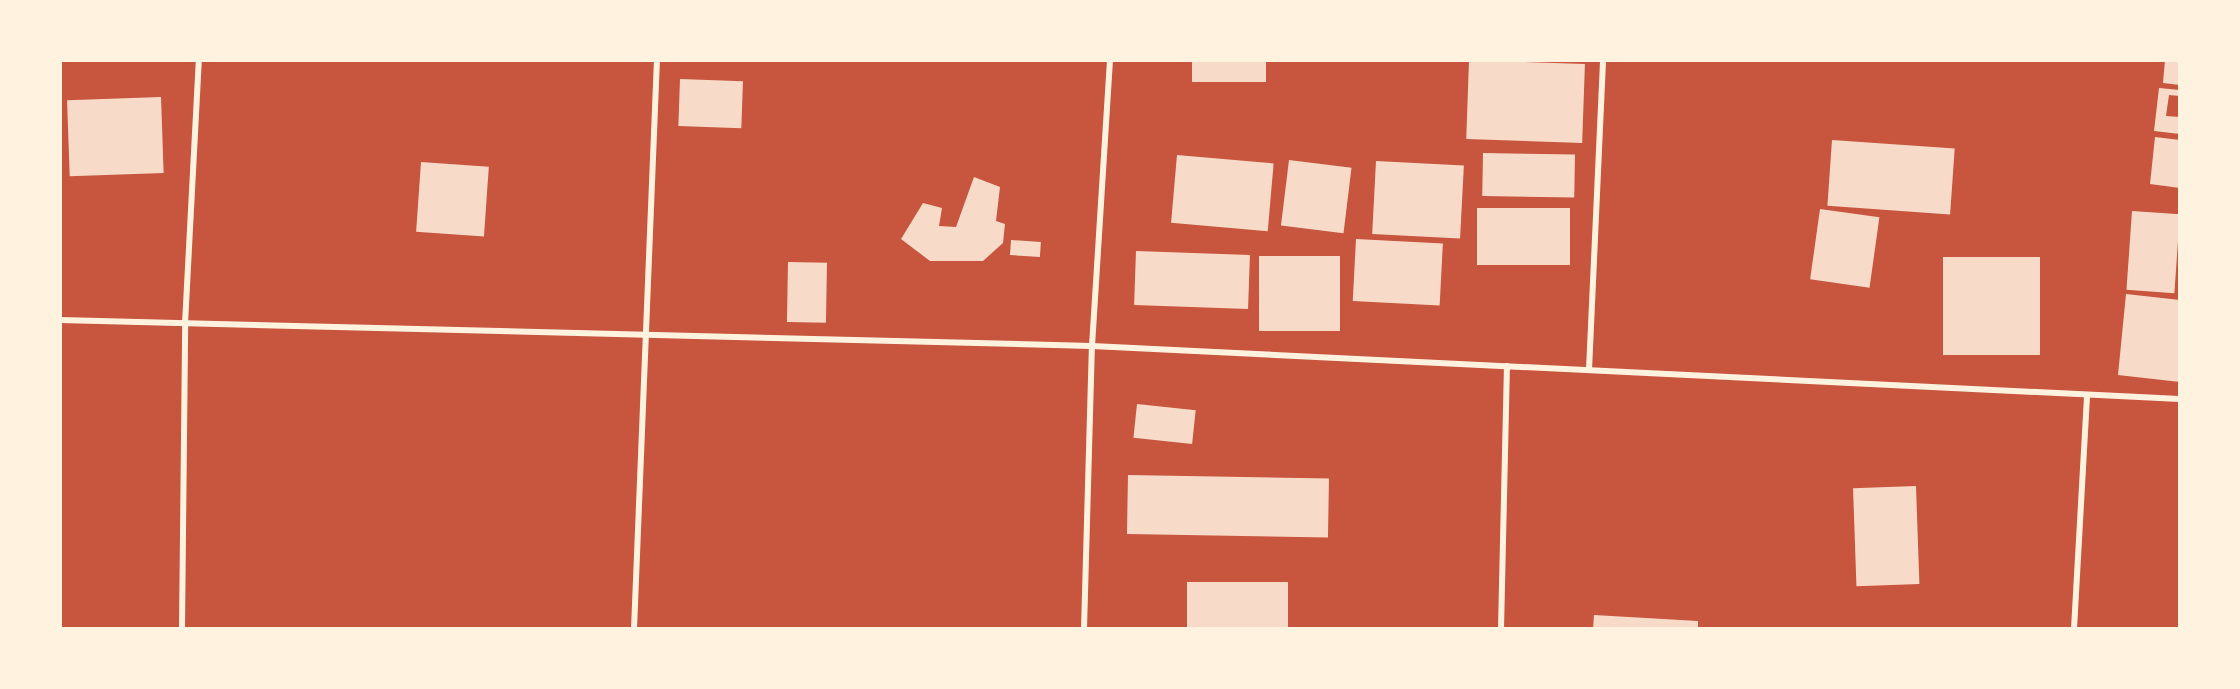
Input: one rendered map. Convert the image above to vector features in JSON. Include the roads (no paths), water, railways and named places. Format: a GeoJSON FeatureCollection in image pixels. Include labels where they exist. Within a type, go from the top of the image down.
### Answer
{"type":"FeatureCollection","features":[{"type":"Feature","properties":{"kind":"street"},"geometry":{"type":"LineString","coordinates":[[182,629],[185,324],[199,60]]}},
{"type":"Feature","properties":{"kind":"street"},"geometry":{"type":"LineString","coordinates":[[634,629],[644,335],[657,60]]}},
{"type":"Feature","properties":{"kind":"street"},"geometry":{"type":"LineString","coordinates":[[1084,629],[1092,346],[1110,60]]}},
{"type":"Feature","properties":{"kind":"street"},"geometry":{"type":"LineString","coordinates":[[1589,370],[1603,60]]}},
{"type":"Feature","properties":{"kind":"street"},"geometry":{"type":"LineString","coordinates":[[60,320],[1092,346],[2180,399]]}},
{"type":"Feature","properties":{"kind":"street"},"geometry":{"type":"LineString","coordinates":[[1501,629],[1506,366]]}},
{"type":"Feature","properties":{"kind":"street"},"geometry":{"type":"LineString","coordinates":[[2074,629],[2087,395]]}}]}
